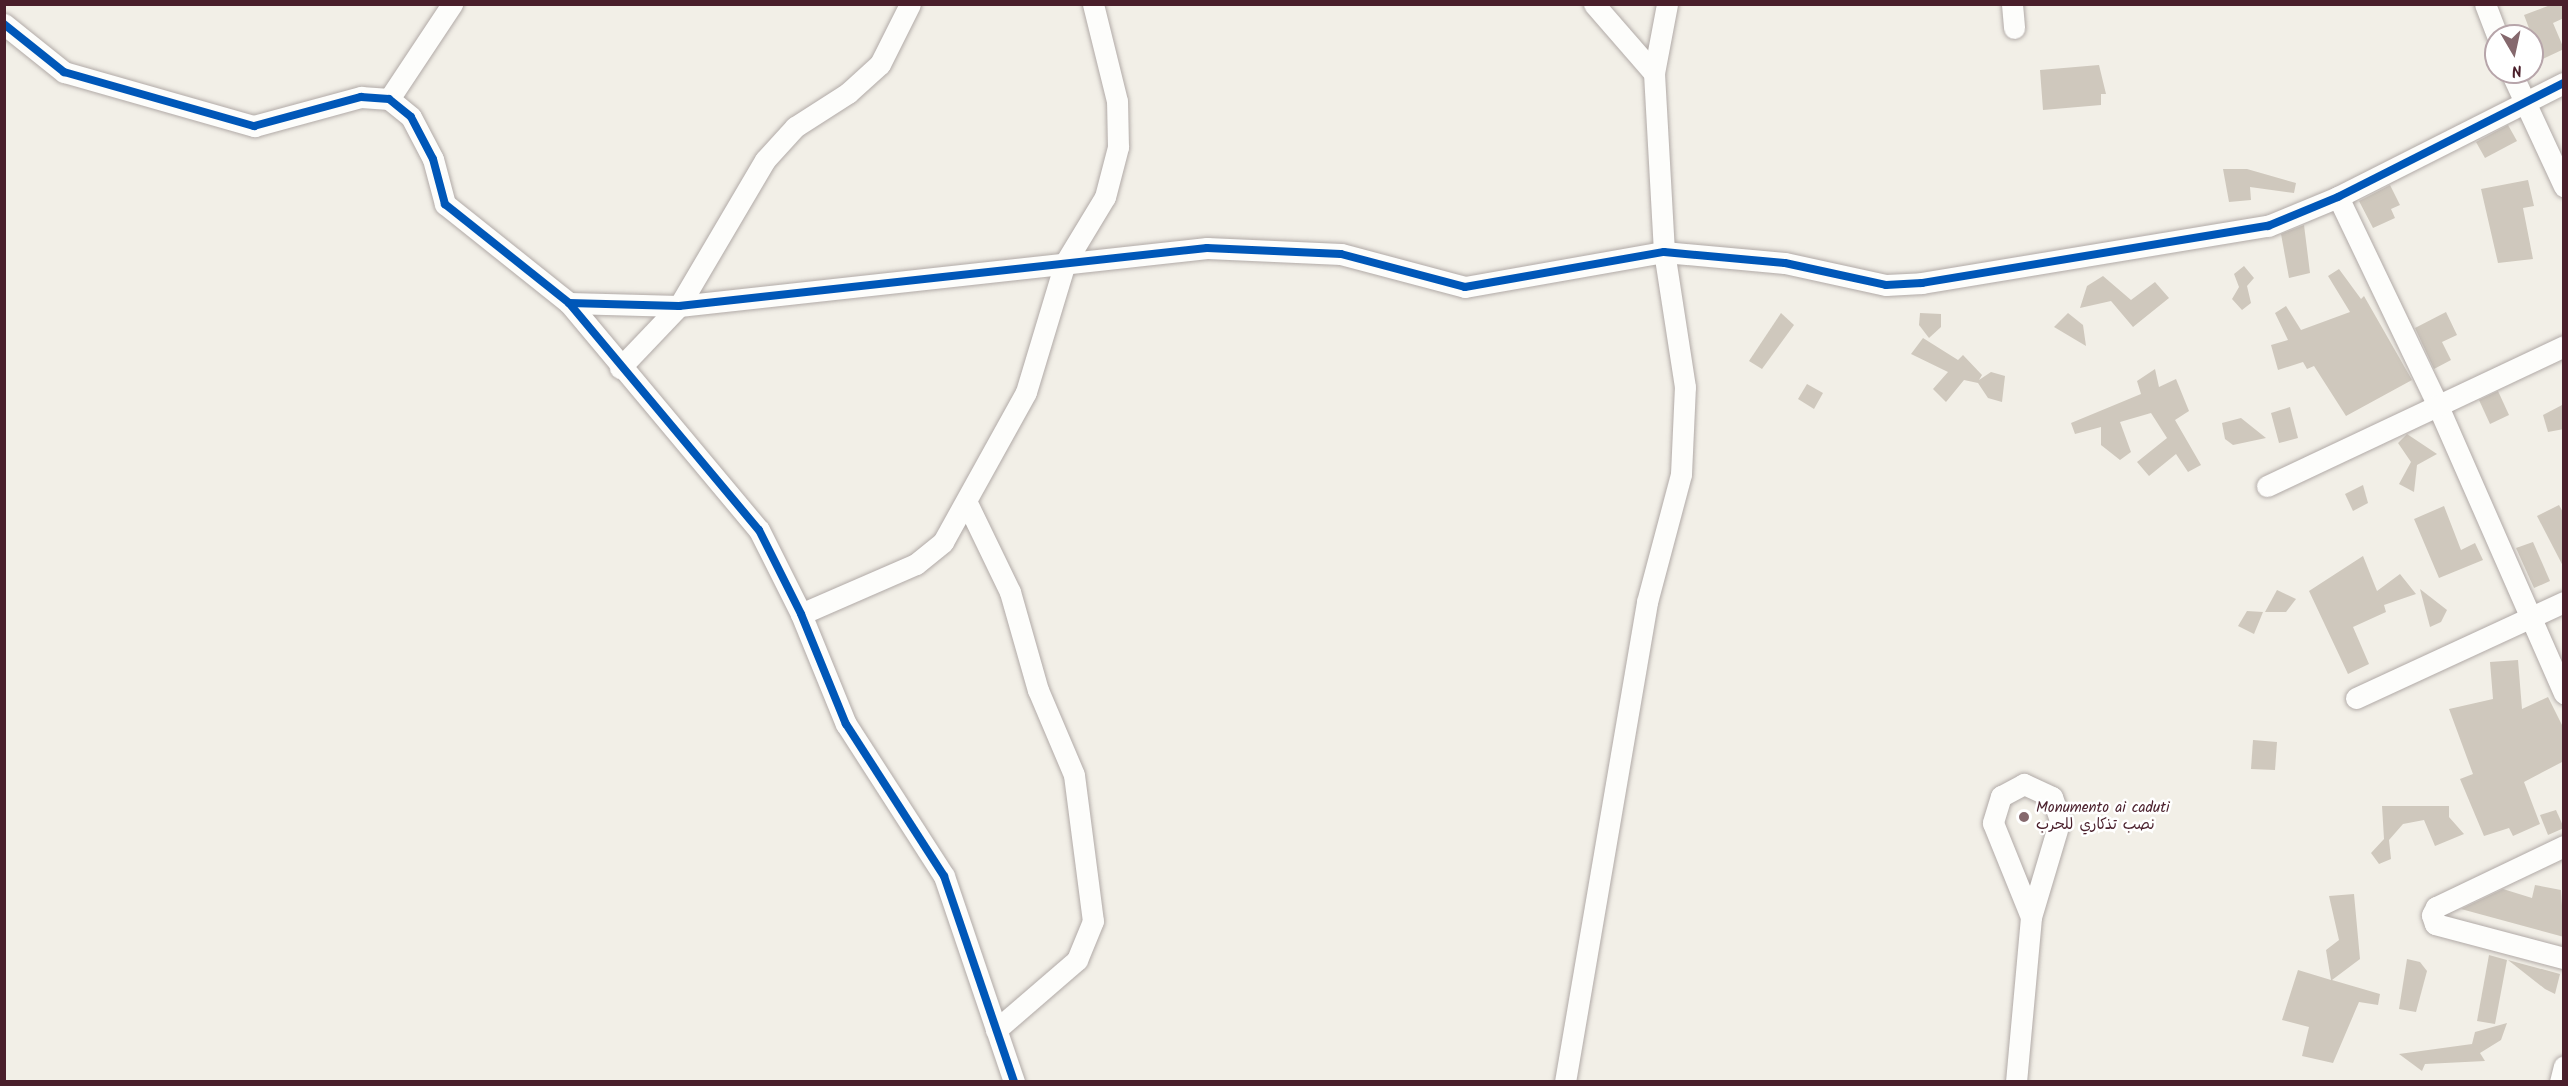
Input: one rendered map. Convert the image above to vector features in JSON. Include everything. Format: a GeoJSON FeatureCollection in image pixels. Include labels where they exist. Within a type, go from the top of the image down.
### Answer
{"type":"FeatureCollection","features":[{"type":"Feature","properties":{"kind":"street"},"geometry":{"type":"LineString","coordinates":[[389,99],[452,4]]}},
{"type":"Feature","properties":{"kind":"street"},"geometry":{"type":"LineString","coordinates":[[621,368],[679,306],[765,160],[795,127],[848,93],[880,64],[910,4]]}},
{"type":"Feature","properties":{"kind":"street"},"geometry":{"type":"LineString","coordinates":[[801,614],[916,564],[943,542],[969,505],[1026,392],[1065,264],[1105,197],[1118,147],[1117,101],[1093,4]]}},
{"type":"Feature","properties":{"kind":"street"},"geometry":{"type":"LineString","coordinates":[[1594,4],[1654,73]]}},
{"type":"Feature","properties":{"kind":"street"},"geometry":{"type":"LineString","coordinates":[[1566,1082],[1647,602],[1681,474],[1685,387],[1664,252],[1654,73],[1667,4]]}},
{"type":"Feature","properties":{"kind":"street"},"geometry":{"type":"LineString","coordinates":[[2012,4],[2014,28]]}},
{"type":"Feature","properties":{"kind":"street"},"geometry":{"type":"LineString","coordinates":[[2485,4],[2493,24]]}},
{"type":"Feature","properties":{"kind":"street"},"geometry":{"type":"LineString","coordinates":[[4,24],[64,72],[254,126],[361,97],[389,99],[411,117],[433,159],[446,204],[568,303],[759,530],[801,614],[846,724],[944,876],[1014,1082]]}},
{"type":"Feature","properties":{"kind":"street"},"geometry":{"type":"LineString","coordinates":[[568,303],[679,306],[1207,248],[1341,254],[1465,287],[1664,252],[1785,263],[1886,285],[1913,283],[2268,226],[2338,197],[2524,105],[2564,82]]}},
{"type":"Feature","properties":{"kind":"street"},"geometry":{"type":"LineString","coordinates":[[2516,84],[2564,186]]}},
{"type":"Feature","properties":{"kind":"street"},"geometry":{"type":"LineString","coordinates":[[2338,197],[2437,405],[2527,617],[2564,693]]}},
{"type":"Feature","properties":{"kind":"street"},"geometry":{"type":"LineString","coordinates":[[2267,486],[2564,346]]}},
{"type":"Feature","properties":{"kind":"street"},"geometry":{"type":"LineString","coordinates":[[969,505],[1011,592],[1038,690],[1074,775],[1093,921],[1077,960],[996,1030]]}},
{"type":"Feature","properties":{"kind":"street"},"geometry":{"type":"LineString","coordinates":[[2356,698],[2527,617],[2564,602]]}},
{"type":"Feature","properties":{"kind":"street"},"geometry":{"type":"LineString","coordinates":[[2016,1082],[2031,917],[2060,812],[2044,790],[2024,784],[2001,796],[1993,824],[2031,917]]}},
{"type":"Feature","properties":{"kind":"street"},"geometry":{"type":"LineString","coordinates":[[2564,846],[2436,907],[2432,915],[2436,924],[2564,958]]}},
{"type":"Feature","properties":{"kind":"street"},"geometry":{"type":"LineString","coordinates":[[2560,1082],[2564,1066]]}},
{"type":"Feature","properties":{"kind":"building"},"geometry":{"type":"Polygon","coordinates":[[[2553,4],[2564,4],[2564,18],[2553,23],[2564,49],[2544,58],[2544,24],[2527,24],[2524,15],[2553,4]]]}},
{"type":"Feature","properties":{"kind":"building"},"geometry":{"type":"Polygon","coordinates":[[[2099,65],[2106,94],[2101,94],[2101,105],[2043,110],[2040,70],[2099,65]]]}},
{"type":"Feature","properties":{"kind":"building"},"geometry":{"type":"Polygon","coordinates":[[[2508,125],[2517,141],[2485,158],[2476,142],[2508,125]]]}},
{"type":"Feature","properties":{"kind":"building"},"geometry":{"type":"Polygon","coordinates":[[[2223,169],[2247,169],[2296,183],[2294,193],[2250,187],[2251,200],[2229,202],[2223,169]]]}},
{"type":"Feature","properties":{"kind":"building"},"geometry":{"type":"Polygon","coordinates":[[[2528,180],[2534,206],[2523,208],[2533,259],[2498,263],[2481,189],[2528,180]]]}},
{"type":"Feature","properties":{"kind":"building"},"geometry":{"type":"Polygon","coordinates":[[[2390,185],[2400,205],[2391,209],[2395,218],[2373,228],[2359,201],[2390,185]]]}},
{"type":"Feature","properties":{"kind":"building"},"geometry":{"type":"Polygon","coordinates":[[[2304,225],[2310,273],[2289,278],[2281,234],[2304,225]]]}},
{"type":"Feature","properties":{"kind":"building"},"geometry":{"type":"Polygon","coordinates":[[[2244,266],[2254,278],[2247,286],[2251,303],[2242,310],[2232,299],[2239,287],[2234,274],[2244,266]]]}},
{"type":"Feature","properties":{"kind":"building"},"geometry":{"type":"Polygon","coordinates":[[[2339,269],[2361,299],[2364,296],[2412,380],[2346,416],[2314,366],[2307,369],[2303,362],[2278,370],[2271,345],[2288,340],[2275,313],[2286,306],[2301,330],[2350,312],[2328,276],[2339,269]]]}},
{"type":"Feature","properties":{"kind":"building"},"geometry":{"type":"Polygon","coordinates":[[[2103,276],[2131,300],[2155,282],[2169,298],[2133,327],[2111,301],[2080,308],[2087,286],[2103,276]]]}},
{"type":"Feature","properties":{"kind":"building"},"geometry":{"type":"Polygon","coordinates":[[[2446,312],[2457,335],[2442,342],[2451,360],[2434,369],[2415,328],[2446,312]]]}},
{"type":"Feature","properties":{"kind":"building"},"geometry":{"type":"Polygon","coordinates":[[[1781,313],[1794,325],[1762,369],[1749,361],[1781,313]]]}},
{"type":"Feature","properties":{"kind":"building"},"geometry":{"type":"Polygon","coordinates":[[[1920,313],[1941,314],[1941,327],[1929,338],[1919,325],[1920,313]]]}},
{"type":"Feature","properties":{"kind":"building"},"geometry":{"type":"Polygon","coordinates":[[[2068,313],[2083,325],[2086,346],[2054,327],[2068,313]]]}},
{"type":"Feature","properties":{"kind":"building"},"geometry":{"type":"Polygon","coordinates":[[[1923,338],[1958,360],[1963,355],[1982,375],[1979,380],[1991,372],[2005,376],[2002,402],[1988,398],[1978,383],[1964,380],[1946,402],[1933,389],[1948,372],[1911,354],[1923,338]]]}},
{"type":"Feature","properties":{"kind":"building"},"geometry":{"type":"Polygon","coordinates":[[[2155,369],[2159,387],[2176,379],[2189,411],[2175,420],[2201,465],[2188,472],[2176,454],[2149,476],[2137,462],[2167,438],[2151,413],[2120,422],[2131,452],[2120,460],[2101,445],[2101,427],[2075,434],[2071,423],[2141,394],[2137,381],[2155,369]]]}},
{"type":"Feature","properties":{"kind":"building"},"geometry":{"type":"Polygon","coordinates":[[[1807,384],[1823,393],[1814,409],[1798,399],[1807,384]]]}},
{"type":"Feature","properties":{"kind":"building"},"geometry":{"type":"Polygon","coordinates":[[[2498,391],[2509,415],[2490,424],[2479,400],[2498,391]]]}},
{"type":"Feature","properties":{"kind":"building"},"geometry":{"type":"Polygon","coordinates":[[[2564,404],[2564,429],[2548,432],[2543,415],[2564,404]]]}},
{"type":"Feature","properties":{"kind":"building"},"geometry":{"type":"Polygon","coordinates":[[[2290,407],[2298,438],[2279,443],[2271,413],[2290,407]]]}},
{"type":"Feature","properties":{"kind":"building"},"geometry":{"type":"Polygon","coordinates":[[[2241,418],[2266,438],[2233,445],[2225,439],[2222,423],[2241,418]]]}},
{"type":"Feature","properties":{"kind":"building"},"geometry":{"type":"Polygon","coordinates":[[[2407,434],[2437,454],[2417,465],[2414,492],[2399,484],[2411,462],[2398,443],[2407,434]]]}},
{"type":"Feature","properties":{"kind":"building"},"geometry":{"type":"Polygon","coordinates":[[[2363,485],[2368,503],[2353,511],[2345,494],[2363,485]]]}},
{"type":"Feature","properties":{"kind":"building"},"geometry":{"type":"Polygon","coordinates":[[[2559,505],[2564,514],[2564,568],[2537,516],[2559,505]]]}},
{"type":"Feature","properties":{"kind":"building"},"geometry":{"type":"Polygon","coordinates":[[[2444,506],[2461,550],[2475,543],[2483,560],[2439,578],[2414,519],[2444,506]]]}},
{"type":"Feature","properties":{"kind":"building"},"geometry":{"type":"Polygon","coordinates":[[[2533,542],[2550,581],[2534,588],[2516,548],[2533,542]]]}},
{"type":"Feature","properties":{"kind":"building"},"geometry":{"type":"Polygon","coordinates":[[[2363,556],[2377,591],[2400,574],[2416,594],[2384,605],[2386,612],[2353,627],[2369,664],[2348,674],[2309,591],[2363,556]]]}},
{"type":"Feature","properties":{"kind":"building"},"geometry":{"type":"Polygon","coordinates":[[[2420,589],[2447,610],[2441,622],[2430,627],[2420,589]]]}},
{"type":"Feature","properties":{"kind":"building"},"geometry":{"type":"Polygon","coordinates":[[[2277,590],[2296,599],[2286,612],[2265,612],[2277,590]]]}},
{"type":"Feature","properties":{"kind":"building"},"geometry":{"type":"Polygon","coordinates":[[[2247,611],[2263,612],[2254,634],[2238,626],[2247,611]]]}},
{"type":"Feature","properties":{"kind":"building"},"geometry":{"type":"Polygon","coordinates":[[[2518,660],[2522,709],[2548,697],[2564,729],[2564,761],[2524,782],[2540,824],[2513,836],[2509,828],[2484,836],[2460,779],[2473,774],[2449,709],[2493,699],[2490,662],[2518,660]]]}},
{"type":"Feature","properties":{"kind":"building"},"geometry":{"type":"Polygon","coordinates":[[[2253,740],[2277,742],[2275,770],[2251,769],[2253,740]]]}},
{"type":"Feature","properties":{"kind":"building"},"geometry":{"type":"Polygon","coordinates":[[[2382,806],[2449,806],[2449,817],[2464,834],[2435,846],[2424,820],[2403,824],[2389,840],[2391,859],[2379,864],[2371,853],[2384,839],[2382,806]]]}},
{"type":"Feature","properties":{"kind":"building"},"geometry":{"type":"Polygon","coordinates":[[[2556,810],[2564,828],[2548,835],[2540,815],[2556,810]]]}},
{"type":"Feature","properties":{"kind":"building"},"geometry":{"type":"Polygon","coordinates":[[[2535,885],[2561,890],[2564,937],[2461,909],[2503,889],[2532,898],[2535,885]]]}},
{"type":"Feature","properties":{"kind":"building"},"geometry":{"type":"Polygon","coordinates":[[[2354,894],[2360,959],[2332,980],[2380,994],[2378,1005],[2359,1002],[2333,1063],[2302,1056],[2309,1027],[2282,1020],[2298,970],[2331,980],[2326,950],[2339,940],[2329,896],[2354,894]]]}},
{"type":"Feature","properties":{"kind":"building"},"geometry":{"type":"Polygon","coordinates":[[[2489,955],[2507,960],[2495,1024],[2477,1021],[2489,955]]]}},
{"type":"Feature","properties":{"kind":"building"},"geometry":{"type":"Polygon","coordinates":[[[2407,959],[2420,962],[2427,971],[2416,1012],[2399,1009],[2407,959]]]}},
{"type":"Feature","properties":{"kind":"building"},"geometry":{"type":"Polygon","coordinates":[[[2508,960],[2560,974],[2555,994],[2545,989],[2508,960]]]}},
{"type":"Feature","properties":{"kind":"building"},"geometry":{"type":"Polygon","coordinates":[[[2507,1023],[2501,1040],[2480,1053],[2485,1061],[2425,1064],[2422,1071],[2399,1054],[2472,1044],[2475,1032],[2507,1023]]]}},
{"type":"Feature","properties":{"kind":"cycle path"},"geometry":{"type":"LineString","coordinates":[[4,24],[64,72],[254,126],[361,97],[389,99],[411,117],[433,159],[445,204],[569,303],[759,530],[801,614],[846,724],[944,876],[1014,1082]]}},
{"type":"Feature","properties":{"kind":"cycle path"},"geometry":{"type":"LineString","coordinates":[[569,303],[679,306],[1207,248],[1341,254],[1465,287],[1664,252],[1785,263],[1886,285],[1922,283],[2268,226],[2338,197],[2564,83]]}},
{"type":"Feature","properties":{"kind":"place","name":"Monumento ai caduti نصب تذكاري للحرب"},"geometry":{"type":"Point","coordinates":[2024,817]}}]}
